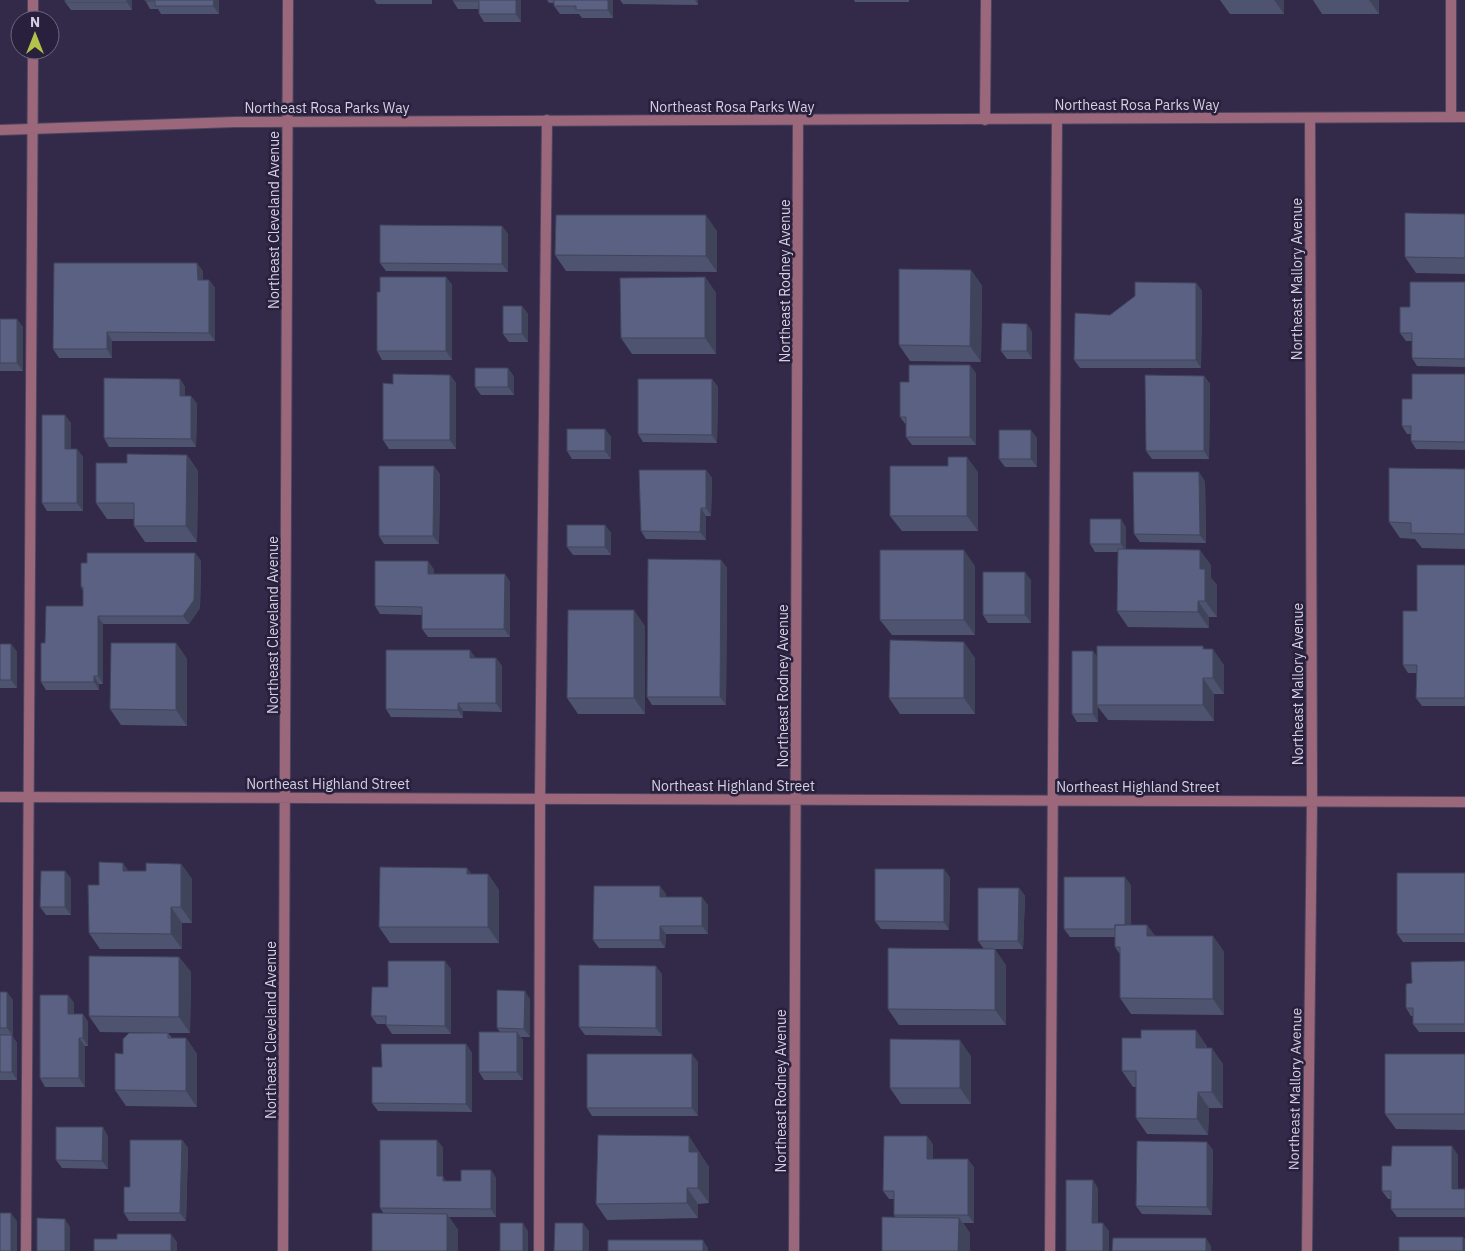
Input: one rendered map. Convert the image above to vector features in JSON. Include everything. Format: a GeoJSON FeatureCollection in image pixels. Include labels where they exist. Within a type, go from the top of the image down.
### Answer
{"type":"FeatureCollection","features":[{"type":"Feature","properties":{"kind":"street","name":"Northeast Cleveland Avenue"},"geometry":{"type":"LineString","coordinates":[[283,1251],[288,0]]}},
{"type":"Feature","properties":{"kind":"street"},"geometry":{"type":"LineString","coordinates":[[985,120],[986,0]]}},
{"type":"Feature","properties":{"kind":"street"},"geometry":{"type":"LineString","coordinates":[[1451,0],[1451,117]]}},
{"type":"Feature","properties":{"kind":"street"},"geometry":{"type":"LineString","coordinates":[[26,1251],[32,60]]}},
{"type":"Feature","properties":{"kind":"street","name":"Northeast Rosa Parks Way"},"geometry":{"type":"LineString","coordinates":[[0,130],[287,122],[1465,117]]}},
{"type":"Feature","properties":{"kind":"street","name":"Northeast Mallory Avenue"},"geometry":{"type":"LineString","coordinates":[[1307,1251],[1312,801],[1310,118]]}},
{"type":"Feature","properties":{"kind":"street"},"geometry":{"type":"LineString","coordinates":[[1050,1251],[1051,800],[1057,119]]}},
{"type":"Feature","properties":{"kind":"street"},"geometry":{"type":"LineString","coordinates":[[539,1251],[540,798],[546,120]]}},
{"type":"Feature","properties":{"kind":"street","name":"Northeast Rodney Avenue"},"geometry":{"type":"LineString","coordinates":[[794,1251],[798,120]]}},
{"type":"Feature","properties":{"kind":"street","name":"Northeast Highland Street"},"geometry":{"type":"LineString","coordinates":[[0,797],[1465,802]]}},
{"type":"Feature","properties":{"kind":"building"},"geometry":{"type":"Polygon","coordinates":[[[65,0],[127,0],[127,2],[65,2],[65,0]]]}},
{"type":"Feature","properties":{"kind":"building"},"geometry":{"type":"Polygon","coordinates":[[[145,0],[214,0],[213,6],[155,6],[155,1],[145,0]]]}},
{"type":"Feature","properties":{"kind":"building"},"geometry":{"type":"Polygon","coordinates":[[[453,0],[516,0],[516,14],[479,14],[479,1],[453,0]]]}},
{"type":"Feature","properties":{"kind":"building"},"geometry":{"type":"Polygon","coordinates":[[[554,0],[608,0],[608,10],[576,10],[576,6],[554,6],[554,0]]]}},
{"type":"Feature","properties":{"kind":"building"},"geometry":{"type":"Polygon","coordinates":[[[1405,213],[1465,214],[1465,258],[1405,257],[1405,213]]]}},
{"type":"Feature","properties":{"kind":"building"},"geometry":{"type":"Polygon","coordinates":[[[556,215],[706,215],[706,256],[555,255],[556,215]]]}},
{"type":"Feature","properties":{"kind":"building"},"geometry":{"type":"Polygon","coordinates":[[[380,225],[502,226],[502,264],[380,263],[380,225]]]}},
{"type":"Feature","properties":{"kind":"building"},"geometry":{"type":"Polygon","coordinates":[[[54,263],[197,263],[198,280],[209,280],[209,333],[107,332],[107,349],[53,349],[54,263]]]}},
{"type":"Feature","properties":{"kind":"building"},"geometry":{"type":"Polygon","coordinates":[[[899,269],[971,270],[970,346],[899,345],[899,269]]]}},
{"type":"Feature","properties":{"kind":"building"},"geometry":{"type":"Polygon","coordinates":[[[380,277],[446,277],[446,351],[377,351],[377,292],[380,292],[380,277]]]}},
{"type":"Feature","properties":{"kind":"building"},"geometry":{"type":"Polygon","coordinates":[[[705,277],[705,338],[621,338],[620,278],[705,277]]]}},
{"type":"Feature","properties":{"kind":"building"},"geometry":{"type":"Polygon","coordinates":[[[1135,282],[1196,283],[1196,360],[1074,360],[1075,313],[1110,315],[1135,296],[1135,282]]]}},
{"type":"Feature","properties":{"kind":"building"},"geometry":{"type":"Polygon","coordinates":[[[1410,282],[1465,282],[1465,359],[1412,358],[1412,333],[1400,333],[1400,307],[1410,307],[1410,282]]]}},
{"type":"Feature","properties":{"kind":"building"},"geometry":{"type":"Polygon","coordinates":[[[503,306],[522,306],[522,334],[503,334],[503,306]]]}},
{"type":"Feature","properties":{"kind":"building"},"geometry":{"type":"Polygon","coordinates":[[[0,319],[17,319],[17,363],[0,363],[0,319]]]}},
{"type":"Feature","properties":{"kind":"building"},"geometry":{"type":"Polygon","coordinates":[[[1002,323],[1027,324],[1027,351],[1001,351],[1002,323]]]}},
{"type":"Feature","properties":{"kind":"building"},"geometry":{"type":"Polygon","coordinates":[[[909,365],[970,365],[970,437],[906,437],[906,417],[900,417],[900,382],[909,382],[909,365]]]}},
{"type":"Feature","properties":{"kind":"building"},"geometry":{"type":"Polygon","coordinates":[[[475,368],[508,368],[508,387],[475,387],[475,368]]]}},
{"type":"Feature","properties":{"kind":"building"},"geometry":{"type":"Polygon","coordinates":[[[393,374],[450,375],[450,440],[383,440],[383,383],[393,384],[393,374]]]}},
{"type":"Feature","properties":{"kind":"building"},"geometry":{"type":"Polygon","coordinates":[[[1412,374],[1465,374],[1465,442],[1411,441],[1411,426],[1402,426],[1402,399],[1412,399],[1412,374]]]}},
{"type":"Feature","properties":{"kind":"building"},"geometry":{"type":"Polygon","coordinates":[[[1145,375],[1204,376],[1204,451],[1146,451],[1145,375]]]}},
{"type":"Feature","properties":{"kind":"building"},"geometry":{"type":"Polygon","coordinates":[[[104,378],[180,379],[180,396],[191,396],[191,439],[104,438],[104,378]]]}},
{"type":"Feature","properties":{"kind":"building"},"geometry":{"type":"Polygon","coordinates":[[[638,379],[712,379],[712,435],[638,434],[638,379]]]}},
{"type":"Feature","properties":{"kind":"building"},"geometry":{"type":"Polygon","coordinates":[[[42,415],[65,415],[65,449],[77,449],[77,503],[42,503],[42,415]]]}},
{"type":"Feature","properties":{"kind":"building"},"geometry":{"type":"Polygon","coordinates":[[[567,429],[605,429],[605,451],[567,451],[567,429]]]}},
{"type":"Feature","properties":{"kind":"building"},"geometry":{"type":"Polygon","coordinates":[[[999,430],[1031,430],[1031,459],[999,459],[999,430]]]}},
{"type":"Feature","properties":{"kind":"building"},"geometry":{"type":"Polygon","coordinates":[[[127,454],[187,455],[186,526],[134,526],[134,503],[96,503],[96,463],[127,463],[127,454]]]}},
{"type":"Feature","properties":{"kind":"building"},"geometry":{"type":"Polygon","coordinates":[[[948,457],[967,457],[967,516],[890,516],[890,466],[948,466],[948,457]]]}},
{"type":"Feature","properties":{"kind":"building"},"geometry":{"type":"Polygon","coordinates":[[[379,466],[434,466],[433,536],[379,536],[379,466]]]}},
{"type":"Feature","properties":{"kind":"building"},"geometry":{"type":"Polygon","coordinates":[[[1389,468],[1465,469],[1465,534],[1411,533],[1411,523],[1389,522],[1389,468]]]}},
{"type":"Feature","properties":{"kind":"building"},"geometry":{"type":"Polygon","coordinates":[[[639,470],[706,470],[706,508],[701,508],[700,532],[641,531],[639,470]]]}},
{"type":"Feature","properties":{"kind":"building"},"geometry":{"type":"Polygon","coordinates":[[[1133,472],[1199,472],[1200,535],[1134,534],[1133,472]]]}},
{"type":"Feature","properties":{"kind":"building"},"geometry":{"type":"Polygon","coordinates":[[[1090,519],[1121,519],[1121,544],[1090,544],[1090,519]]]}},
{"type":"Feature","properties":{"kind":"building"},"geometry":{"type":"Polygon","coordinates":[[[567,525],[605,525],[605,547],[567,547],[567,525]]]}},
{"type":"Feature","properties":{"kind":"building"},"geometry":{"type":"Polygon","coordinates":[[[1118,549],[1200,550],[1200,569],[1205,569],[1205,601],[1198,601],[1198,612],[1117,611],[1118,549]]]}},
{"type":"Feature","properties":{"kind":"building"},"geometry":{"type":"Polygon","coordinates":[[[880,550],[964,550],[964,620],[880,620],[880,550]]]}},
{"type":"Feature","properties":{"kind":"building"},"geometry":{"type":"Polygon","coordinates":[[[87,553],[195,553],[194,600],[183,616],[98,616],[98,676],[94,676],[94,682],[41,682],[41,643],[45,643],[46,606],[83,606],[81,563],[87,563],[87,553]]]}},
{"type":"Feature","properties":{"kind":"building"},"geometry":{"type":"Polygon","coordinates":[[[648,559],[721,560],[720,697],[647,697],[648,559]]]}},
{"type":"Feature","properties":{"kind":"building"},"geometry":{"type":"Polygon","coordinates":[[[375,561],[428,561],[428,574],[505,574],[504,629],[422,629],[422,607],[375,606],[375,561]]]}},
{"type":"Feature","properties":{"kind":"building"},"geometry":{"type":"Polygon","coordinates":[[[1417,565],[1465,565],[1465,698],[1416,698],[1417,665],[1403,665],[1403,611],[1417,611],[1417,565]]]}},
{"type":"Feature","properties":{"kind":"building"},"geometry":{"type":"Polygon","coordinates":[[[983,572],[1025,572],[1025,615],[983,615],[983,572]]]}},
{"type":"Feature","properties":{"kind":"building"},"geometry":{"type":"Polygon","coordinates":[[[568,610],[634,610],[634,698],[567,698],[568,610]]]}},
{"type":"Feature","properties":{"kind":"building"},"geometry":{"type":"Polygon","coordinates":[[[890,640],[964,642],[964,698],[889,698],[890,640]]]}},
{"type":"Feature","properties":{"kind":"building"},"geometry":{"type":"Polygon","coordinates":[[[111,643],[176,643],[176,710],[110,709],[111,643]]]}},
{"type":"Feature","properties":{"kind":"building"},"geometry":{"type":"Polygon","coordinates":[[[0,644],[11,644],[11,680],[0,680],[0,644]]]}},
{"type":"Feature","properties":{"kind":"building"},"geometry":{"type":"Polygon","coordinates":[[[1097,646],[1203,646],[1203,649],[1213,649],[1213,678],[1203,678],[1203,705],[1097,705],[1097,646]]]}},
{"type":"Feature","properties":{"kind":"building"},"geometry":{"type":"Polygon","coordinates":[[[386,650],[470,650],[470,658],[496,658],[496,703],[458,703],[458,710],[386,709],[386,650]]]}},
{"type":"Feature","properties":{"kind":"building"},"geometry":{"type":"Polygon","coordinates":[[[1072,651],[1093,651],[1093,714],[1072,714],[1072,651]]]}},
{"type":"Feature","properties":{"kind":"building"},"geometry":{"type":"Polygon","coordinates":[[[99,862],[123,863],[123,871],[146,871],[146,863],[181,864],[181,907],[171,907],[171,934],[89,933],[88,885],[99,885],[99,862]]]}},
{"type":"Feature","properties":{"kind":"building"},"geometry":{"type":"Polygon","coordinates":[[[380,867],[467,868],[467,874],[488,874],[488,927],[379,927],[380,867]]]}},
{"type":"Feature","properties":{"kind":"building"},"geometry":{"type":"Polygon","coordinates":[[[875,869],[944,869],[944,922],[875,921],[875,869]]]}},
{"type":"Feature","properties":{"kind":"building"},"geometry":{"type":"Polygon","coordinates":[[[41,871],[65,871],[65,907],[40,907],[41,871]]]}},
{"type":"Feature","properties":{"kind":"building"},"geometry":{"type":"Polygon","coordinates":[[[1397,873],[1465,873],[1465,934],[1397,934],[1397,873]]]}},
{"type":"Feature","properties":{"kind":"building"},"geometry":{"type":"Polygon","coordinates":[[[1064,877],[1125,877],[1125,925],[1115,925],[1115,929],[1064,929],[1064,877]]]}},
{"type":"Feature","properties":{"kind":"building"},"geometry":{"type":"Polygon","coordinates":[[[594,886],[660,886],[660,897],[702,897],[702,926],[660,926],[660,940],[593,940],[594,886]]]}},
{"type":"Feature","properties":{"kind":"building"},"geometry":{"type":"Polygon","coordinates":[[[978,888],[1019,888],[1018,941],[978,941],[978,888]]]}},
{"type":"Feature","properties":{"kind":"building"},"geometry":{"type":"Polygon","coordinates":[[[1115,925],[1147,925],[1147,936],[1213,936],[1213,999],[1120,998],[1120,947],[1115,947],[1115,925]]]}},
{"type":"Feature","properties":{"kind":"building"},"geometry":{"type":"Polygon","coordinates":[[[888,948],[995,949],[995,1010],[888,1009],[888,948]]]}},
{"type":"Feature","properties":{"kind":"building"},"geometry":{"type":"Polygon","coordinates":[[[89,956],[179,957],[179,1017],[89,1016],[89,956]]]}},
{"type":"Feature","properties":{"kind":"building"},"geometry":{"type":"Polygon","coordinates":[[[388,961],[445,961],[445,1026],[386,1025],[386,1016],[371,1016],[372,987],[388,987],[388,961]]]}},
{"type":"Feature","properties":{"kind":"building"},"geometry":{"type":"Polygon","coordinates":[[[1465,961],[1465,1024],[1413,1024],[1413,1008],[1406,1008],[1406,984],[1412,983],[1411,962],[1465,961]]]}},
{"type":"Feature","properties":{"kind":"building"},"geometry":{"type":"Polygon","coordinates":[[[579,965],[656,966],[656,1028],[579,1027],[579,965]]]}},
{"type":"Feature","properties":{"kind":"building"},"geometry":{"type":"Polygon","coordinates":[[[497,990],[525,991],[524,1029],[497,1028],[497,990]]]}},
{"type":"Feature","properties":{"kind":"building"},"geometry":{"type":"Polygon","coordinates":[[[0,992],[7,992],[7,1028],[0,1028],[0,992]]]}},
{"type":"Feature","properties":{"kind":"building"},"geometry":{"type":"Polygon","coordinates":[[[40,995],[68,995],[68,1014],[83,1014],[83,1038],[79,1038],[79,1078],[40,1078],[40,995]]]}},
{"type":"Feature","properties":{"kind":"building"},"geometry":{"type":"Polygon","coordinates":[[[1141,1030],[1196,1030],[1196,1048],[1212,1048],[1212,1092],[1198,1092],[1197,1119],[1136,1118],[1136,1071],[1122,1071],[1122,1038],[1141,1038],[1141,1030]]]}},
{"type":"Feature","properties":{"kind":"building"},"geometry":{"type":"Polygon","coordinates":[[[479,1032],[517,1032],[517,1072],[479,1072],[479,1032]]]}},
{"type":"Feature","properties":{"kind":"building"},"geometry":{"type":"Polygon","coordinates":[[[129,1033],[168,1033],[168,1038],[186,1038],[186,1091],[115,1090],[115,1053],[123,1054],[123,1039],[129,1033]]]}},
{"type":"Feature","properties":{"kind":"building"},"geometry":{"type":"Polygon","coordinates":[[[0,1035],[12,1035],[12,1072],[0,1072],[0,1035]]]}},
{"type":"Feature","properties":{"kind":"building"},"geometry":{"type":"Polygon","coordinates":[[[890,1039],[960,1040],[960,1088],[890,1088],[890,1039]]]}},
{"type":"Feature","properties":{"kind":"building"},"geometry":{"type":"Polygon","coordinates":[[[381,1044],[466,1044],[466,1104],[372,1103],[372,1067],[382,1067],[381,1044]]]}},
{"type":"Feature","properties":{"kind":"building"},"geometry":{"type":"Polygon","coordinates":[[[587,1054],[692,1054],[692,1108],[587,1108],[587,1054]]]}},
{"type":"Feature","properties":{"kind":"building"},"geometry":{"type":"Polygon","coordinates":[[[1385,1054],[1465,1054],[1465,1114],[1385,1114],[1385,1054]]]}},
{"type":"Feature","properties":{"kind":"building"},"geometry":{"type":"Polygon","coordinates":[[[56,1127],[103,1127],[102,1161],[56,1160],[56,1127]]]}},
{"type":"Feature","properties":{"kind":"building"},"geometry":{"type":"Polygon","coordinates":[[[598,1135],[689,1136],[689,1152],[698,1152],[698,1188],[687,1188],[687,1203],[596,1204],[598,1135]]]}},
{"type":"Feature","properties":{"kind":"building"},"geometry":{"type":"Polygon","coordinates":[[[884,1136],[927,1136],[927,1159],[968,1159],[968,1215],[894,1215],[894,1191],[883,1191],[884,1136]]]}},
{"type":"Feature","properties":{"kind":"building"},"geometry":{"type":"Polygon","coordinates":[[[130,1140],[182,1140],[180,1213],[124,1213],[124,1187],[130,1187],[130,1140]]]}},
{"type":"Feature","properties":{"kind":"building"},"geometry":{"type":"Polygon","coordinates":[[[380,1140],[437,1140],[437,1176],[443,1176],[443,1181],[461,1181],[461,1170],[491,1170],[491,1209],[380,1208],[380,1140]]]}},
{"type":"Feature","properties":{"kind":"building"},"geometry":{"type":"Polygon","coordinates":[[[1137,1141],[1207,1142],[1207,1207],[1136,1206],[1137,1141]]]}},
{"type":"Feature","properties":{"kind":"building"},"geometry":{"type":"Polygon","coordinates":[[[1392,1146],[1452,1146],[1452,1189],[1465,1189],[1465,1209],[1391,1209],[1391,1191],[1382,1191],[1382,1166],[1391,1166],[1392,1146]]]}},
{"type":"Feature","properties":{"kind":"building"},"geometry":{"type":"Polygon","coordinates":[[[1066,1180],[1093,1180],[1092,1223],[1103,1223],[1103,1251],[1066,1251],[1066,1180]]]}},
{"type":"Feature","properties":{"kind":"building"},"geometry":{"type":"Polygon","coordinates":[[[0,1213],[11,1213],[11,1251],[0,1251],[0,1213]]]}},
{"type":"Feature","properties":{"kind":"building"},"geometry":{"type":"Polygon","coordinates":[[[372,1213],[447,1214],[447,1251],[372,1251],[372,1213]]]}},
{"type":"Feature","properties":{"kind":"building"},"geometry":{"type":"Polygon","coordinates":[[[882,1217],[959,1218],[958,1251],[882,1251],[882,1217]]]}},
{"type":"Feature","properties":{"kind":"building"},"geometry":{"type":"Polygon","coordinates":[[[37,1218],[65,1219],[65,1251],[37,1251],[37,1218]]]}},
{"type":"Feature","properties":{"kind":"building"},"geometry":{"type":"Polygon","coordinates":[[[500,1223],[523,1223],[523,1251],[500,1251],[500,1223]]]}},
{"type":"Feature","properties":{"kind":"building"},"geometry":{"type":"Polygon","coordinates":[[[555,1223],[583,1223],[583,1251],[554,1251],[555,1223]]]}},
{"type":"Feature","properties":{"kind":"building"},"geometry":{"type":"Polygon","coordinates":[[[117,1234],[171,1234],[171,1251],[94,1251],[94,1239],[117,1239],[117,1234]]]}},
{"type":"Feature","properties":{"kind":"building"},"geometry":{"type":"Polygon","coordinates":[[[1399,1237],[1463,1237],[1463,1251],[1399,1251],[1399,1237]]]}},
{"type":"Feature","properties":{"kind":"building"},"geometry":{"type":"Polygon","coordinates":[[[1113,1238],[1206,1238],[1206,1251],[1112,1251],[1113,1238]]]}},
{"type":"Feature","properties":{"kind":"building"},"geometry":{"type":"Polygon","coordinates":[[[608,1240],[703,1240],[703,1251],[608,1251],[608,1240]]]}}]}
